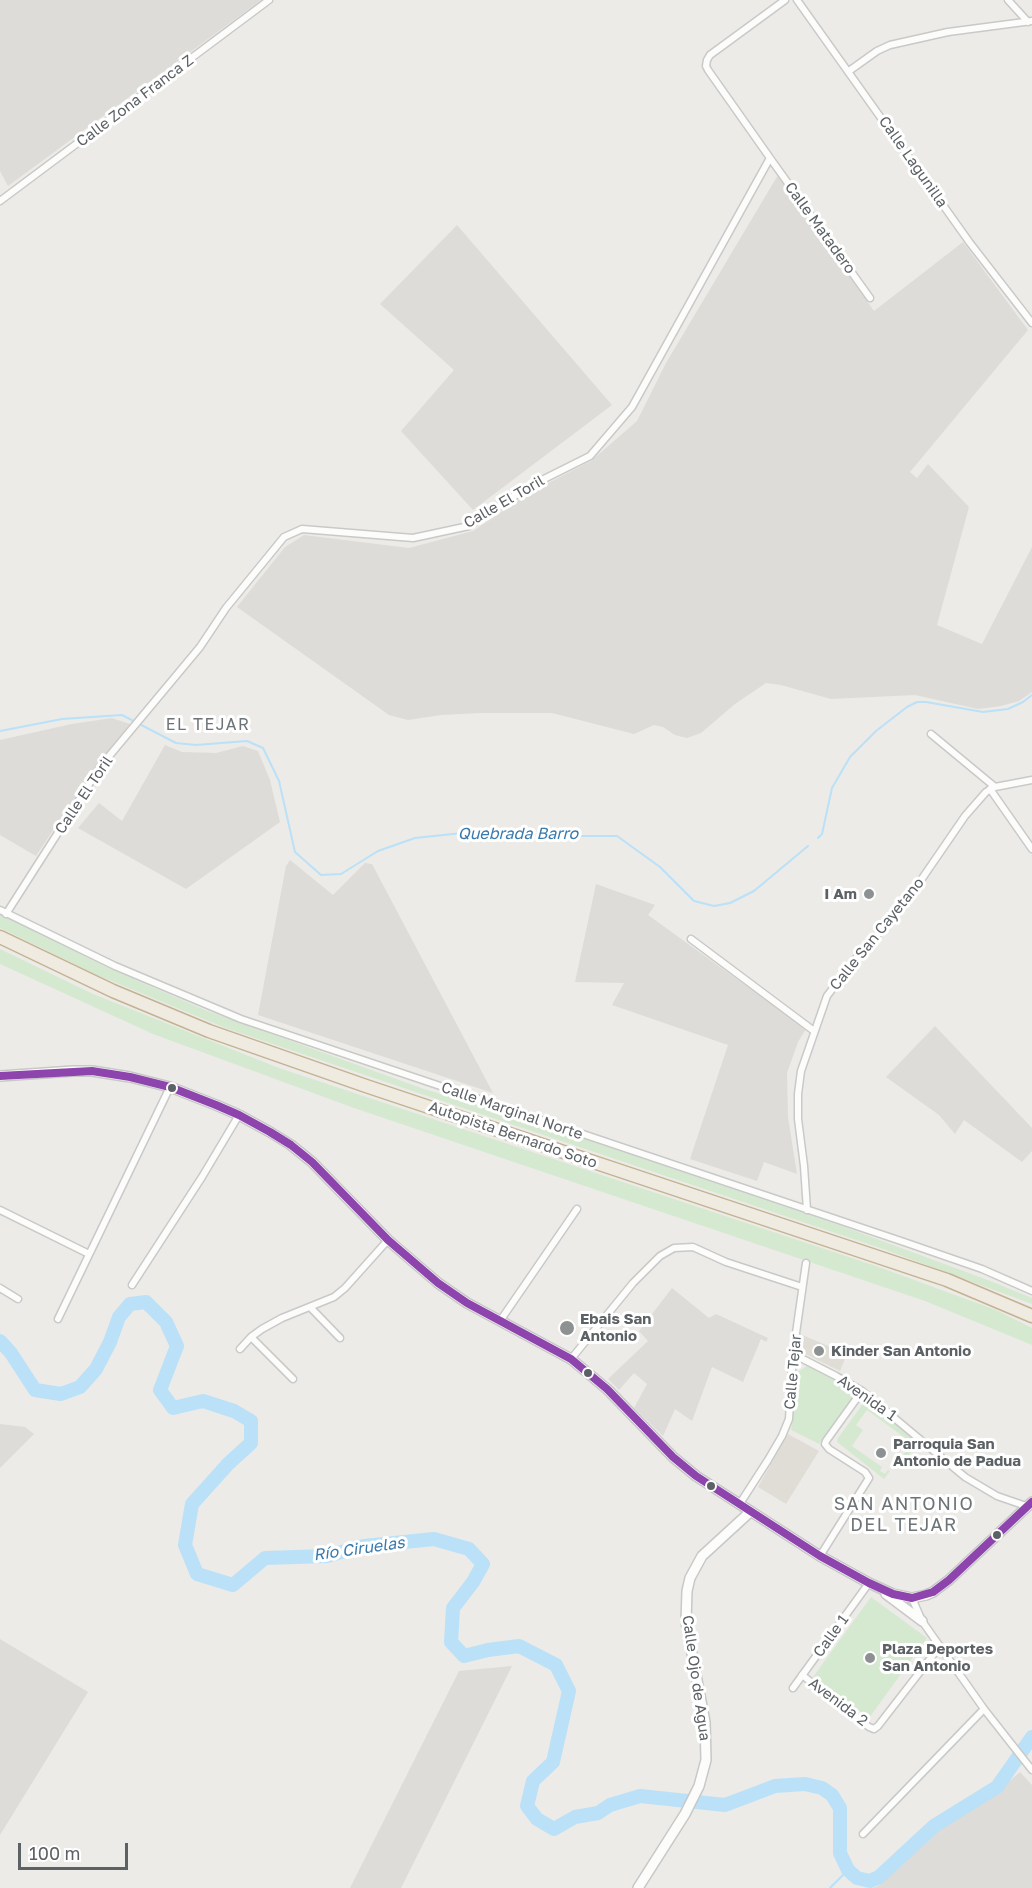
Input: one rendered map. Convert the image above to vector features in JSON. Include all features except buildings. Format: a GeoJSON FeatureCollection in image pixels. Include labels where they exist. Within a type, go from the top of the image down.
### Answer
{"type":"FeatureCollection","features":[{"type":"Feature","properties":{"kind":"highway","name":"Autopista Bernardo Soto"},"geometry":{"type":"LineString","coordinates":[[0,937],[114,991],[209,1031],[366,1086],[947,1280],[1032,1316]]}},
{"type":"Feature","properties":{"kind":"main road"},"geometry":{"type":"LineString","coordinates":[[0,1076],[93,1071],[130,1077],[170,1088],[239,1115],[270,1131],[303,1153],[388,1240],[438,1283],[500,1322],[554,1348],[571,1359],[607,1389],[673,1457],[696,1476],[820,1556],[893,1594],[912,1598],[933,1592],[949,1580],[1029,1504]]}},
{"type":"Feature","properties":{"kind":"main road","name":"Calle Ojo de Agua"},"geometry":{"type":"LineString","coordinates":[[638,1888],[686,1814],[699,1786],[706,1760],[705,1722],[687,1633],[687,1591],[695,1567],[702,1556],[750,1512]]}},
{"type":"Feature","properties":{"kind":"main road"},"geometry":{"type":"LineString","coordinates":[[873,1585],[922,1621]]}},
{"type":"Feature","properties":{"kind":"street","name":"Calle Zona Franca Z"},"geometry":{"type":"LineString","coordinates":[[0,201],[269,0]]}},
{"type":"Feature","properties":{"kind":"street"},"geometry":{"type":"LineString","coordinates":[[770,159],[706,66],[710,55],[785,0]]}},
{"type":"Feature","properties":{"kind":"street","name":"Calle Lagunilla"},"geometry":{"type":"LineString","coordinates":[[797,0],[970,243],[1032,323]]}},
{"type":"Feature","properties":{"kind":"street"},"geometry":{"type":"LineString","coordinates":[[1008,0],[1030,21]]}},
{"type":"Feature","properties":{"kind":"street"},"geometry":{"type":"LineString","coordinates":[[849,71],[890,45],[948,32],[1030,21]]}},
{"type":"Feature","properties":{"kind":"street","name":"Calle Matadero"},"geometry":{"type":"LineString","coordinates":[[770,159],[870,298]]}},
{"type":"Feature","properties":{"kind":"street","name":"Calle El Toril"},"geometry":{"type":"LineString","coordinates":[[3,912],[100,767],[200,647],[226,608],[284,537],[302,529],[414,538],[469,526],[530,486],[590,456],[632,407],[770,159]]}},
{"type":"Feature","properties":{"kind":"street"},"geometry":{"type":"LineString","coordinates":[[931,734],[993,788],[1032,849]]}},
{"type":"Feature","properties":{"kind":"street"},"geometry":{"type":"LineString","coordinates":[[993,788],[1032,780]]}},
{"type":"Feature","properties":{"kind":"street","name":"Calle San Cayetano"},"geometry":{"type":"LineString","coordinates":[[807,1210],[798,1119],[798,1094],[801,1071],[814,1031],[832,988],[919,883],[965,816],[993,788]]}},
{"type":"Feature","properties":{"kind":"street","name":"Calle Marginal Norte"},"geometry":{"type":"LineString","coordinates":[[3,912],[115,966],[241,1019],[976,1267],[1032,1291]]}},
{"type":"Feature","properties":{"kind":"street"},"geometry":{"type":"LineString","coordinates":[[691,939],[814,1031]]}},
{"type":"Feature","properties":{"kind":"street"},"geometry":{"type":"LineString","coordinates":[[58,1319],[170,1088]]}},
{"type":"Feature","properties":{"kind":"street"},"geometry":{"type":"LineString","coordinates":[[132,1285],[202,1178],[239,1115]]}},
{"type":"Feature","properties":{"kind":"street"},"geometry":{"type":"LineString","coordinates":[[500,1322],[577,1209]]}},
{"type":"Feature","properties":{"kind":"street"},"geometry":{"type":"LineString","coordinates":[[0,1210],[89,1254]]}},
{"type":"Feature","properties":{"kind":"street"},"geometry":{"type":"LineString","coordinates":[[240,1349],[262,1329],[334,1296],[345,1288],[388,1240]]}},
{"type":"Feature","properties":{"kind":"street"},"geometry":{"type":"LineString","coordinates":[[571,1359],[633,1283],[660,1256],[674,1248],[693,1247],[726,1262],[802,1287]]}},
{"type":"Feature","properties":{"kind":"street","name":"Calle Tejar"},"geometry":{"type":"LineString","coordinates":[[739,1505],[768,1460],[786,1426],[791,1398],[793,1354],[806,1263]]}},
{"type":"Feature","properties":{"kind":"street"},"geometry":{"type":"LineString","coordinates":[[0,1288],[18,1299]]}},
{"type":"Feature","properties":{"kind":"street"},"geometry":{"type":"LineString","coordinates":[[310,1307],[340,1338]]}},
{"type":"Feature","properties":{"kind":"street"},"geometry":{"type":"LineString","coordinates":[[251,1337],[293,1379]]}},
{"type":"Feature","properties":{"kind":"street","name":"Avenida 1"},"geometry":{"type":"LineString","coordinates":[[793,1354],[862,1391],[965,1477],[997,1496],[1029,1504]]}},
{"type":"Feature","properties":{"kind":"street"},"geometry":{"type":"LineString","coordinates":[[820,1556],[868,1478],[866,1472],[829,1449],[825,1444],[862,1391]]}},
{"type":"Feature","properties":{"kind":"street","name":"Calle 1"},"geometry":{"type":"LineString","coordinates":[[793,1688],[873,1585]]}},
{"type":"Feature","properties":{"kind":"street"},"geometry":{"type":"LineString","coordinates":[[912,1598],[922,1621],[984,1709],[1032,1770]]}},
{"type":"Feature","properties":{"kind":"street","name":"Avenida 2"},"geometry":{"type":"LineString","coordinates":[[802,1675],[874,1729],[879,1726],[940,1646]]}},
{"type":"Feature","properties":{"kind":"street"},"geometry":{"type":"LineString","coordinates":[[863,1834],[984,1709]]}},
{"type":"Feature","properties":{"kind":"shaded area"},"geometry":{"type":"Polygon","coordinates":[[[0,0],[261,0],[8,186],[0,171],[0,0]]]}},
{"type":"Feature","properties":{"kind":"shaded area"},"geometry":{"type":"Polygon","coordinates":[[[778,175],[874,311],[963,242],[1028,330],[910,472],[917,478],[928,464],[969,507],[937,625],[982,644],[1032,547],[1032,692],[1019,701],[978,709],[915,695],[831,699],[766,683],[735,704],[701,733],[687,738],[654,725],[634,734],[552,713],[480,713],[408,720],[389,715],[237,607],[285,547],[304,535],[409,548],[473,531],[531,492],[591,461],[637,421],[666,363],[778,175]]]}},
{"type":"Feature","properties":{"kind":"shaded area"},"geometry":{"type":"Polygon","coordinates":[[[457,225],[612,405],[473,510],[401,431],[454,370],[380,304],[457,225]]]}},
{"type":"Feature","properties":{"kind":"shaded area"},"geometry":{"type":"Polygon","coordinates":[[[112,718],[130,724],[97,764],[36,856],[0,835],[0,740],[72,724],[112,718]]]}},
{"type":"Feature","properties":{"kind":"shaded area"},"geometry":{"type":"Polygon","coordinates":[[[165,745],[182,752],[216,753],[243,746],[258,751],[270,780],[280,822],[186,889],[78,828],[99,803],[122,821],[165,745]]]}},
{"type":"Feature","properties":{"kind":"shaded area"},"geometry":{"type":"Polygon","coordinates":[[[290,860],[333,895],[365,863],[372,864],[493,1093],[258,1015],[286,866],[290,860]]]}},
{"type":"Feature","properties":{"kind":"shaded area"},"geometry":{"type":"Polygon","coordinates":[[[596,884],[655,905],[648,915],[806,1029],[798,1042],[787,1073],[788,1117],[797,1174],[764,1162],[757,1181],[690,1159],[728,1045],[612,1005],[624,983],[575,982],[596,884]]]}},
{"type":"Feature","properties":{"kind":"shaded area"},"geometry":{"type":"Polygon","coordinates":[[[935,1026],[1032,1128],[1032,1151],[1022,1162],[964,1120],[955,1134],[939,1115],[886,1077],[935,1026]]]}},
{"type":"Feature","properties":{"kind":"shaded area"},"geometry":{"type":"Polygon","coordinates":[[[672,1288],[709,1318],[716,1314],[768,1338],[766,1342],[761,1339],[743,1382],[712,1367],[692,1421],[675,1409],[663,1436],[634,1408],[647,1384],[634,1373],[619,1390],[608,1379],[648,1341],[639,1331],[672,1288]]]}},
{"type":"Feature","properties":{"kind":"shaded area","name":"Kinder San Antonio"},"geometry":{"type":"Polygon","coordinates":[[[800,1334],[847,1354],[840,1371],[801,1352],[799,1349],[800,1334]]]}},
{"type":"Feature","properties":{"kind":"shaded area"},"geometry":{"type":"Polygon","coordinates":[[[0,1424],[25,1427],[34,1434],[0,1468],[0,1424]]]}},
{"type":"Feature","properties":{"kind":"shaded area"},"geometry":{"type":"Polygon","coordinates":[[[788,1434],[819,1451],[786,1504],[758,1487],[788,1434]]]}},
{"type":"Feature","properties":{"kind":"shaded area"},"geometry":{"type":"Polygon","coordinates":[[[0,1639],[88,1692],[0,1835],[0,1639]]]}},
{"type":"Feature","properties":{"kind":"shaded area"},"geometry":{"type":"Polygon","coordinates":[[[512,1666],[401,1888],[350,1888],[459,1671],[512,1666]]]}},
{"type":"Feature","properties":{"kind":"shaded area"},"geometry":{"type":"Polygon","coordinates":[[[1020,1772],[1032,1785],[1032,1888],[873,1888],[938,1831],[998,1791],[1020,1772]]]}},
{"type":"Feature","properties":{"kind":"green space"},"geometry":{"type":"Polygon","coordinates":[[[0,914],[106,967],[205,1010],[424,1089],[534,1122],[839,1225],[993,1282],[1032,1298],[1032,1304],[883,1249],[228,1029],[97,975],[0,928],[0,914]]]}},
{"type":"Feature","properties":{"kind":"green space"},"geometry":{"type":"Polygon","coordinates":[[[0,949],[93,994],[279,1068],[876,1266],[996,1310],[1032,1328],[1032,1345],[925,1301],[354,1108],[153,1034],[0,964],[0,949]]]}},
{"type":"Feature","properties":{"kind":"green space"},"geometry":{"type":"Polygon","coordinates":[[[807,1366],[848,1387],[853,1393],[852,1399],[819,1444],[791,1430],[798,1372],[807,1366]]]}},
{"type":"Feature","properties":{"kind":"green space"},"geometry":{"type":"Polygon","coordinates":[[[865,1401],[918,1443],[907,1457],[903,1455],[912,1443],[867,1410],[856,1425],[863,1430],[852,1446],[882,1467],[880,1471],[885,1474],[888,1470],[890,1471],[884,1479],[837,1442],[865,1401]]]}},
{"type":"Feature","properties":{"kind":"green space","name":"Plaza Deportes San Antonio"},"geometry":{"type":"Polygon","coordinates":[[[871,1597],[927,1638],[869,1718],[813,1677],[871,1597]]]}},
{"type":"Feature","properties":{"kind":"waterway","name":"Quebrada Barro"},"geometry":{"type":"LineString","coordinates":[[818,838],[822,834],[832,788],[850,757],[876,731],[907,707],[917,702],[926,702],[983,712],[1008,709],[1032,695]]}},
{"type":"Feature","properties":{"kind":"waterway","name":"Quebrada Barro"},"geometry":{"type":"LineString","coordinates":[[0,731],[62,719],[122,715],[176,743],[196,745],[247,741],[263,748],[279,781],[295,852],[321,875],[341,874],[378,851],[415,838],[481,831],[617,836],[660,867],[694,901],[714,906],[730,903],[754,891],[808,846]]}},
{"type":"Feature","properties":{"kind":"waterway","name":"Río Ciruelas"},"geometry":{"type":"LineString","coordinates":[[0,1341],[11,1353],[35,1390],[61,1394],[80,1387],[96,1369],[110,1342],[119,1317],[130,1304],[146,1302],[166,1322],[177,1346],[160,1390],[173,1408],[203,1401],[234,1411],[251,1421],[251,1443],[228,1464],[192,1504],[185,1545],[197,1574],[233,1585],[265,1558],[327,1556],[364,1546],[434,1539],[469,1549],[483,1564],[473,1582],[453,1608],[451,1642],[464,1656],[519,1646],[556,1665],[569,1691],[553,1762],[533,1781],[527,1806],[537,1819],[554,1829],[575,1817],[598,1813],[610,1805],[640,1796],[725,1805],[775,1786],[805,1784],[822,1788],[832,1795],[840,1808],[840,1853],[848,1870],[857,1878],[870,1881],[879,1877],[934,1826],[997,1787],[1032,1737]]}},
{"type":"Feature","properties":{"kind":"waterway"},"geometry":{"type":"LineString","coordinates":[[830,1888],[848,1870]]}},
{"type":"Feature","properties":{"kind":"transit line"},"geometry":{"type":"LineString","coordinates":[[0,1076],[92,1071],[130,1077],[170,1087],[216,1105],[270,1132],[312,1162],[388,1240],[438,1283],[467,1303],[571,1359],[607,1389],[673,1457],[696,1476],[820,1556],[893,1594],[912,1598],[933,1592],[949,1580],[1032,1502]]}},
{"type":"Feature","properties":{"kind":"place","name":"I Am"},"geometry":{"type":"Point","coordinates":[869,894]}},
{"type":"Feature","properties":{"kind":"place","name":"Ebais San Antonio"},"geometry":{"type":"Point","coordinates":[567,1328]}},
{"type":"Feature","properties":{"kind":"place","name":"Kinder San Antonio"},"geometry":{"type":"Point","coordinates":[819,1351]}},
{"type":"Feature","properties":{"kind":"place","name":"Parroquia San Antonio de Padua"},"geometry":{"type":"Point","coordinates":[881,1453]}},
{"type":"Feature","properties":{"kind":"place","name":"Plaza Deportes San Antonio"},"geometry":{"type":"Point","coordinates":[870,1658]}},
{"type":"Feature","properties":{"kind":"district","name":"EL TEJAR"},"geometry":{"type":"Point","coordinates":[208,725]}},
{"type":"Feature","properties":{"kind":"district","name":"SAN ANTONIO DEL TEJAR"},"geometry":{"type":"Point","coordinates":[904,1514]}}]}
